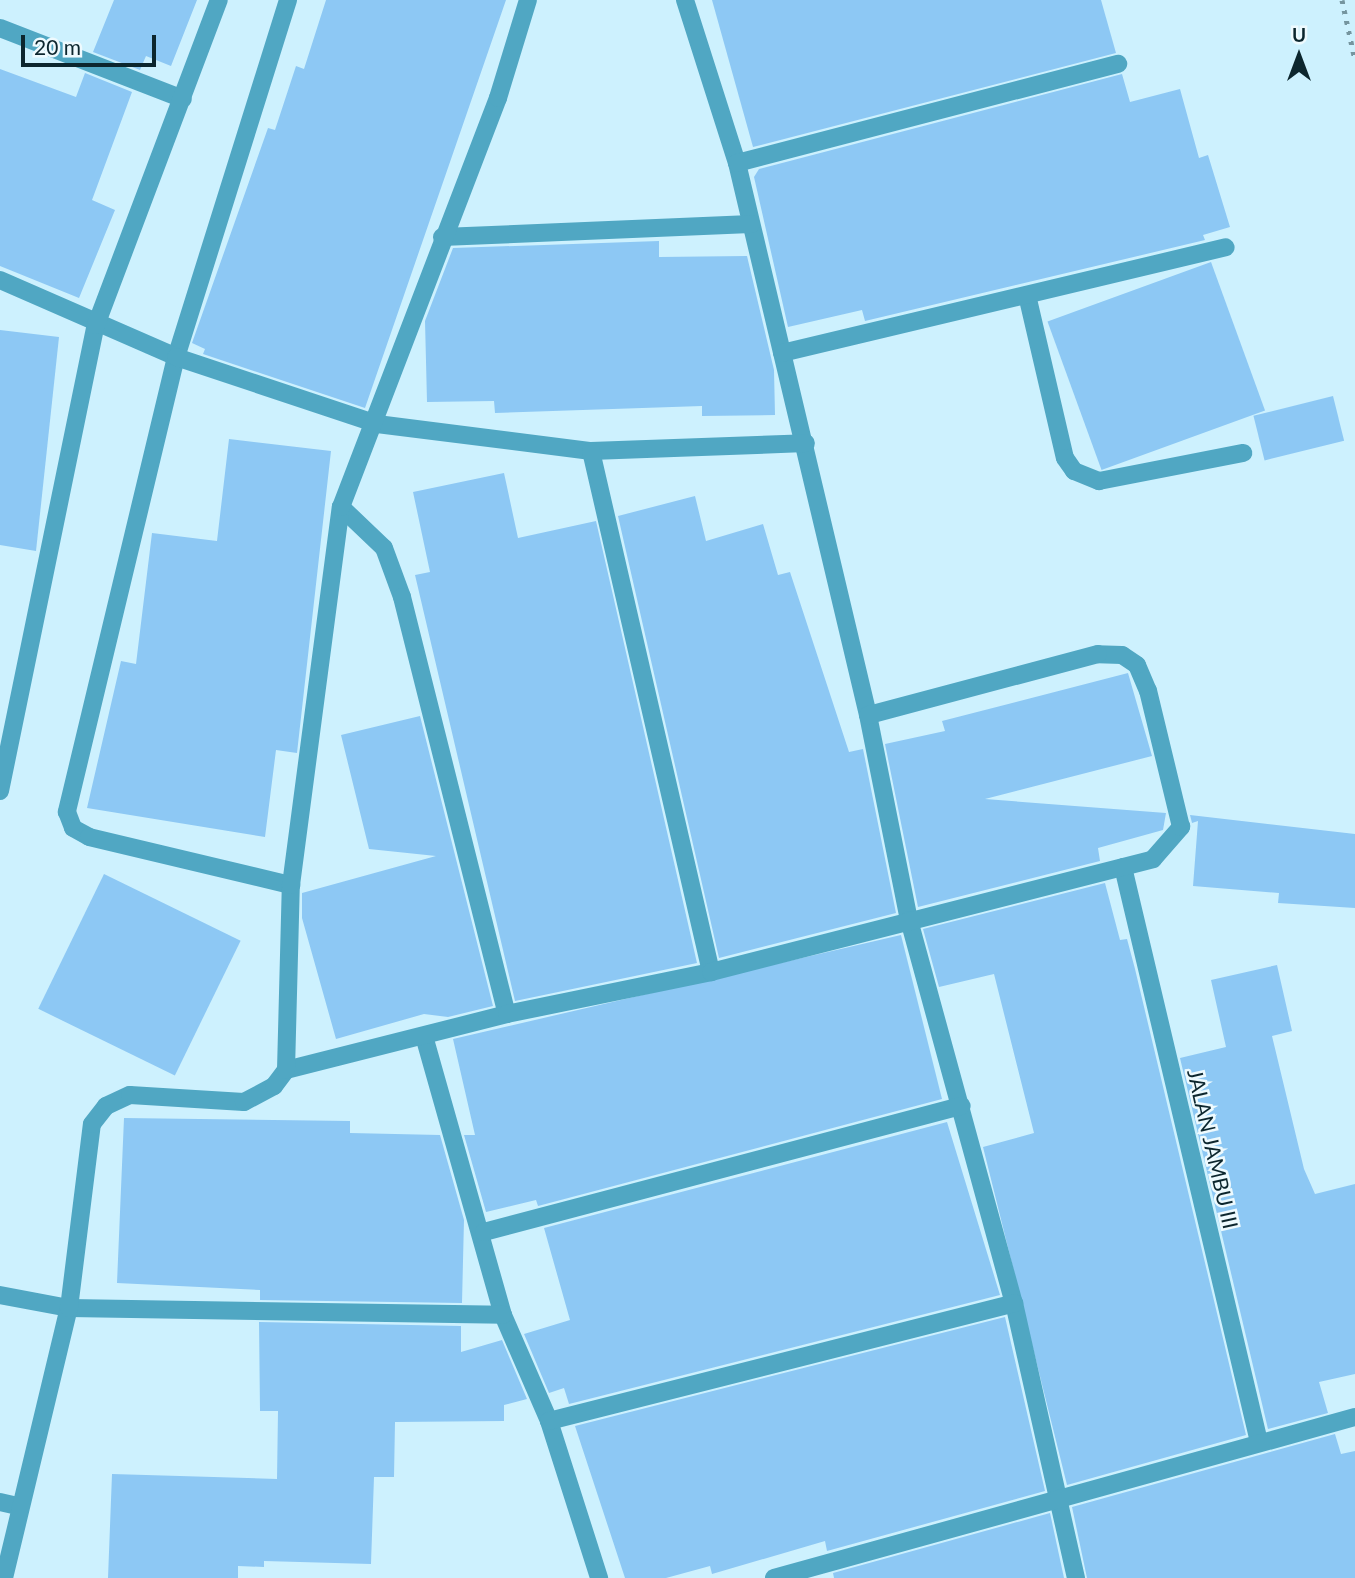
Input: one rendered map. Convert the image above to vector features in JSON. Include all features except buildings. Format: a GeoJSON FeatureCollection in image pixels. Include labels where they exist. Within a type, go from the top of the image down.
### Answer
{"type":"FeatureCollection","features":[{"type":"Feature","properties":{"kind":"street"},"geometry":{"type":"LineString","coordinates":[[1,784],[96,325],[219,0]]}},
{"type":"Feature","properties":{"kind":"street"},"geometry":{"type":"LineString","coordinates":[[288,0],[176,356],[67,813],[73,828],[89,837],[291,885]]}},
{"type":"Feature","properties":{"kind":"street"},"geometry":{"type":"LineString","coordinates":[[4,1578],[19,1506],[69,1308],[86,1144],[106,1107],[130,1094],[244,1102],[274,1086],[286,1070],[291,885],[341,506],[377,424],[442,237],[498,98],[528,0]]}},
{"type":"Feature","properties":{"kind":"street"},"geometry":{"type":"LineString","coordinates":[[685,0],[737,163],[806,443],[868,715],[909,920],[1014,1303],[1061,1495],[1076,1578]]}},
{"type":"Feature","properties":{"kind":"street"},"geometry":{"type":"LineString","coordinates":[[0,28],[183,99]]}},
{"type":"Feature","properties":{"kind":"street"},"geometry":{"type":"LineString","coordinates":[[737,163],[1118,64]]}},
{"type":"Feature","properties":{"kind":"street"},"geometry":{"type":"LineString","coordinates":[[442,237],[751,225]]}},
{"type":"Feature","properties":{"kind":"street"},"geometry":{"type":"LineString","coordinates":[[782,353],[1226,247]]}},
{"type":"Feature","properties":{"kind":"street"},"geometry":{"type":"LineString","coordinates":[[0,280],[96,325],[176,356],[377,424],[591,451],[806,443]]}},
{"type":"Feature","properties":{"kind":"street"},"geometry":{"type":"LineString","coordinates":[[1027,295],[1065,458],[1074,471],[1099,481],[1243,453]]}},
{"type":"Feature","properties":{"kind":"street"},"geometry":{"type":"LineString","coordinates":[[591,451],[711,972]]}},
{"type":"Feature","properties":{"kind":"street"},"geometry":{"type":"LineString","coordinates":[[341,506],[384,548],[402,597],[507,1014]]}},
{"type":"Feature","properties":{"kind":"street"},"geometry":{"type":"LineString","coordinates":[[286,1070],[507,1014],[711,972],[1153,859],[1181,827],[1147,691],[1137,666],[1122,655],[1098,654],[868,715]]}},
{"type":"Feature","properties":{"kind":"street","name":"JALAN JAMBU III"},"geometry":{"type":"LineString","coordinates":[[1123,867],[1259,1442]]}},
{"type":"Feature","properties":{"kind":"street"},"geometry":{"type":"LineString","coordinates":[[424,1036],[484,1232],[503,1315],[549,1421],[599,1578]]}},
{"type":"Feature","properties":{"kind":"street"},"geometry":{"type":"LineString","coordinates":[[484,1232],[962,1106]]}},
{"type":"Feature","properties":{"kind":"street"},"geometry":{"type":"LineString","coordinates":[[0,1295],[69,1308],[503,1315]]}},
{"type":"Feature","properties":{"kind":"street"},"geometry":{"type":"LineString","coordinates":[[549,1421],[1014,1303]]}},
{"type":"Feature","properties":{"kind":"street"},"geometry":{"type":"LineString","coordinates":[[774,1578],[1061,1495],[1355,1417]]}},
{"type":"Feature","properties":{"kind":"street"},"geometry":{"type":"LineString","coordinates":[[0,1502],[19,1506]]}},
{"type":"Feature","properties":{"kind":"railway"},"geometry":{"type":"LineString","coordinates":[[1342,0],[1355,60]]}}]}
